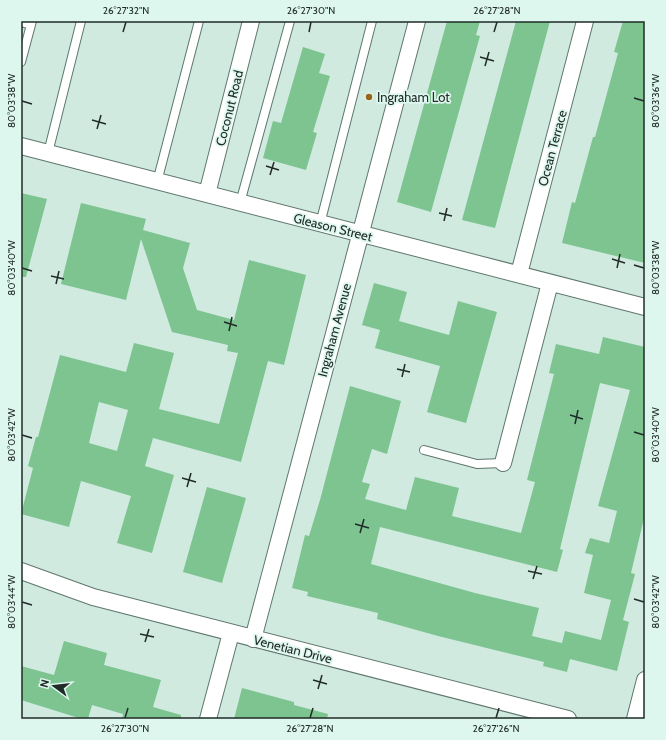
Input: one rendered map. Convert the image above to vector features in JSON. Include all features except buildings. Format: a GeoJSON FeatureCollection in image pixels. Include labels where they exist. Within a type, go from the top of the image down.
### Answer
{"type":"FeatureCollection","features":[{"type":"Feature","properties":{"kind":"street","name":"Coconut Road"},"geometry":{"type":"LineString","coordinates":[[207,194],[251,21]]}},
{"type":"Feature","properties":{"kind":"street","name":"Ingraham Avenue"},"geometry":{"type":"LineString","coordinates":[[253,638],[416,21]]}},
{"type":"Feature","properties":{"kind":"street","name":"Ocean Terrace"},"geometry":{"type":"LineString","coordinates":[[519,274],[585,21]]}},
{"type":"Feature","properties":{"kind":"street","name":"Gleason Street"},"geometry":{"type":"LineString","coordinates":[[21,146],[645,307]]}},
{"type":"Feature","properties":{"kind":"street"},"geometry":{"type":"LineString","coordinates":[[503,463],[550,283]]}},
{"type":"Feature","properties":{"kind":"street","name":"Venetian Drive"},"geometry":{"type":"LineString","coordinates":[[21,571],[93,597],[253,638],[540,716],[568,719]]}},
{"type":"Feature","properties":{"kind":"street"},"geometry":{"type":"LineString","coordinates":[[208,719],[231,633]]}},
{"type":"Feature","properties":{"kind":"street"},"geometry":{"type":"LineString","coordinates":[[635,719],[645,680]]}},
{"type":"Feature","properties":{"kind":"lane"},"geometry":{"type":"LineString","coordinates":[[48,153],[81,21]]}},
{"type":"Feature","properties":{"kind":"lane"},"geometry":{"type":"LineString","coordinates":[[157,182],[199,21]]}},
{"type":"Feature","properties":{"kind":"lane"},"geometry":{"type":"LineString","coordinates":[[240,203],[290,21]]}},
{"type":"Feature","properties":{"kind":"lane"},"geometry":{"type":"LineString","coordinates":[[320,224],[372,21]]}},
{"type":"Feature","properties":{"kind":"lane"},"geometry":{"type":"LineString","coordinates":[[21,22],[32,23],[21,62]]}},
{"type":"Feature","properties":{"kind":"lane"},"geometry":{"type":"LineString","coordinates":[[424,450],[477,464],[503,463]]}},
{"type":"Feature","properties":{"kind":"place","name":"Ingraham Lot"},"geometry":{"type":"Point","coordinates":[369,97]}}]}
